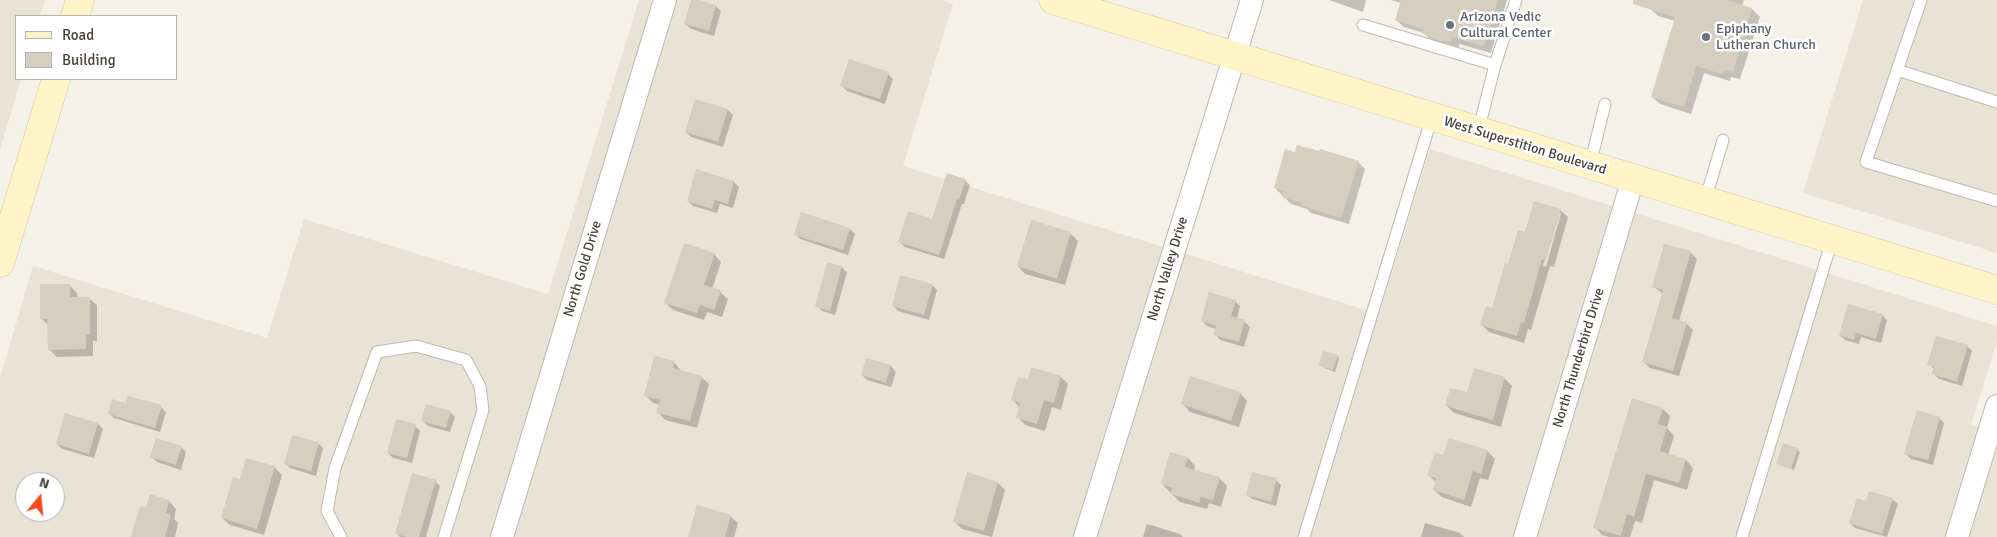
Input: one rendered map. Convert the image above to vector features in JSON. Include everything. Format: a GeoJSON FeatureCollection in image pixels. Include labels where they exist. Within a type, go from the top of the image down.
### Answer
{"type":"FeatureCollection","features":[{"type":"Feature","properties":{"kind":"main road"},"geometry":{"type":"LineString","coordinates":[[75,15],[80,0]]}},
{"type":"Feature","properties":{"kind":"main road","name":"West Superstition Boulevard"},"geometry":{"type":"LineString","coordinates":[[1053,0],[1432,118],[1997,290]]}},
{"type":"Feature","properties":{"kind":"main road"},"geometry":{"type":"LineString","coordinates":[[0,263],[56,80]]}},
{"type":"Feature","properties":{"kind":"street","name":"North Gold Drive"},"geometry":{"type":"LineString","coordinates":[[502,537],[665,0]]}},
{"type":"Feature","properties":{"kind":"street","name":"North Valley Drive"},"geometry":{"type":"LineString","coordinates":[[1085,537],[1252,0]]}},
{"type":"Feature","properties":{"kind":"street","name":"North Thunderbird Drive"},"geometry":{"type":"LineString","coordinates":[[1526,537],[1633,179]]}},
{"type":"Feature","properties":{"kind":"street"},"geometry":{"type":"LineString","coordinates":[[1957,537],[1997,406]]}},
{"type":"Feature","properties":{"kind":"lane"},"geometry":{"type":"LineString","coordinates":[[1478,132],[1495,65],[1516,0]]}},
{"type":"Feature","properties":{"kind":"lane"},"geometry":{"type":"LineString","coordinates":[[1921,0],[1866,162],[1997,201]]}},
{"type":"Feature","properties":{"kind":"lane"},"geometry":{"type":"LineString","coordinates":[[1363,25],[1495,65]]}},
{"type":"Feature","properties":{"kind":"lane"},"geometry":{"type":"LineString","coordinates":[[1897,70],[1997,102]]}},
{"type":"Feature","properties":{"kind":"lane"},"geometry":{"type":"LineString","coordinates":[[1590,166],[1605,104]]}},
{"type":"Feature","properties":{"kind":"lane"},"geometry":{"type":"LineString","coordinates":[[1304,537],[1432,118]]}},
{"type":"Feature","properties":{"kind":"lane"},"geometry":{"type":"LineString","coordinates":[[1705,201],[1723,140]]}},
{"type":"Feature","properties":{"kind":"lane"},"geometry":{"type":"LineString","coordinates":[[1742,537],[1832,240]]}},
{"type":"Feature","properties":{"kind":"lane"},"geometry":{"type":"LineString","coordinates":[[340,537],[327,511],[335,468],[378,352],[416,346],[466,360],[480,386],[483,410],[444,537]]}},
{"type":"Feature","properties":{"kind":"shaded area"},"geometry":{"type":"Polygon","coordinates":[[[0,0],[45,0],[40,15],[15,15],[15,80],[21,80],[0,150],[0,0]]]}},
{"type":"Feature","properties":{"kind":"shaded area"},"geometry":{"type":"Polygon","coordinates":[[[639,0],[942,0],[953,4],[903,166],[1379,314],[1430,149],[1997,326],[1997,342],[1971,425],[1997,433],[1997,537],[0,537],[0,378],[33,266],[267,338],[304,219],[548,294],[639,0]]]}},
{"type":"Feature","properties":{"kind":"shaded area"},"geometry":{"type":"Polygon","coordinates":[[[1863,0],[1997,0],[1997,253],[1803,193],[1863,0]]]}},
{"type":"Feature","properties":{"kind":"building"},"geometry":{"type":"Polygon","coordinates":[[[691,0],[700,0],[716,5],[709,31],[684,24],[691,0]]]}},
{"type":"Feature","properties":{"kind":"building","name":"Arizona Vedic Cultural Center"},"geometry":{"type":"Polygon","coordinates":[[[1401,0],[1498,0],[1484,46],[1452,37],[1451,42],[1440,41],[1422,33],[1424,29],[1395,20],[1401,0]]]}},
{"type":"Feature","properties":{"kind":"building","name":"Epiphany Lutheran Church"},"geometry":{"type":"Polygon","coordinates":[[[1633,0],[1726,0],[1752,8],[1733,72],[1724,70],[1722,74],[1696,66],[1684,107],[1651,97],[1675,17],[1633,4],[1633,0]]]}},
{"type":"Feature","properties":{"kind":"building"},"geometry":{"type":"Polygon","coordinates":[[[849,59],[889,72],[880,99],[840,86],[849,59]]]}},
{"type":"Feature","properties":{"kind":"building"},"geometry":{"type":"Polygon","coordinates":[[[695,99],[728,109],[718,142],[685,132],[695,99]]]}},
{"type":"Feature","properties":{"kind":"building"},"geometry":{"type":"Polygon","coordinates":[[[1297,145],[1319,151],[1320,149],[1359,161],[1341,218],[1302,206],[1302,203],[1282,197],[1284,191],[1274,188],[1285,149],[1295,152],[1297,145]]]}},
{"type":"Feature","properties":{"kind":"building"},"geometry":{"type":"Polygon","coordinates":[[[696,169],[734,181],[728,204],[715,200],[712,209],[687,201],[696,169]]]}},
{"type":"Feature","properties":{"kind":"building"},"geometry":{"type":"Polygon","coordinates":[[[947,173],[966,179],[959,200],[957,199],[939,255],[898,242],[908,211],[932,219],[947,173]]]}},
{"type":"Feature","properties":{"kind":"building"},"geometry":{"type":"Polygon","coordinates":[[[1534,201],[1561,209],[1546,260],[1542,259],[1524,323],[1521,322],[1517,336],[1480,325],[1486,306],[1492,308],[1505,263],[1508,264],[1518,230],[1525,232],[1534,201]]]}},
{"type":"Feature","properties":{"kind":"building"},"geometry":{"type":"Polygon","coordinates":[[[801,212],[850,228],[843,250],[794,235],[801,212]]]}},
{"type":"Feature","properties":{"kind":"building"},"geometry":{"type":"Polygon","coordinates":[[[1031,220],[1071,232],[1057,279],[1017,266],[1031,220]]]}},
{"type":"Feature","properties":{"kind":"building"},"geometry":{"type":"Polygon","coordinates":[[[684,243],[715,253],[704,285],[721,290],[714,310],[700,305],[697,313],[664,303],[684,243]]]}},
{"type":"Feature","properties":{"kind":"building"},"geometry":{"type":"Polygon","coordinates":[[[1664,244],[1691,251],[1672,318],[1687,322],[1673,371],[1642,362],[1663,290],[1652,287],[1664,244]]]}},
{"type":"Feature","properties":{"kind":"building"},"geometry":{"type":"Polygon","coordinates":[[[827,262],[842,266],[830,311],[815,307],[827,262]]]}},
{"type":"Feature","properties":{"kind":"building"},"geometry":{"type":"Polygon","coordinates":[[[900,275],[933,284],[924,315],[892,306],[900,275]]]}},
{"type":"Feature","properties":{"kind":"building"},"geometry":{"type":"Polygon","coordinates":[[[40,284],[70,284],[70,297],[90,297],[90,334],[86,334],[86,349],[48,350],[47,319],[40,319],[40,284]]]}},
{"type":"Feature","properties":{"kind":"building"},"geometry":{"type":"Polygon","coordinates":[[[1209,292],[1236,300],[1231,316],[1245,320],[1239,342],[1213,335],[1216,326],[1201,321],[1209,292]]]}},
{"type":"Feature","properties":{"kind":"building"},"geometry":{"type":"Polygon","coordinates":[[[1848,304],[1883,314],[1876,339],[1856,333],[1854,340],[1839,335],[1848,304]]]}},
{"type":"Feature","properties":{"kind":"building"},"geometry":{"type":"Polygon","coordinates":[[[1936,336],[1968,345],[1957,382],[1932,374],[1934,367],[1927,365],[1936,336]]]}},
{"type":"Feature","properties":{"kind":"building"},"geometry":{"type":"Polygon","coordinates":[[[1323,351],[1338,355],[1333,370],[1318,366],[1323,351]]]}},
{"type":"Feature","properties":{"kind":"building"},"geometry":{"type":"Polygon","coordinates":[[[654,356],[675,361],[673,368],[702,376],[690,421],[656,413],[660,400],[644,396],[654,356]]]}},
{"type":"Feature","properties":{"kind":"building"},"geometry":{"type":"Polygon","coordinates":[[[866,358],[891,365],[886,383],[861,375],[866,358]]]}},
{"type":"Feature","properties":{"kind":"building"},"geometry":{"type":"Polygon","coordinates":[[[1031,367],[1061,376],[1054,403],[1044,400],[1037,424],[1016,418],[1020,403],[1011,400],[1018,377],[1028,379],[1031,367]]]}},
{"type":"Feature","properties":{"kind":"building"},"geometry":{"type":"Polygon","coordinates":[[[1474,368],[1505,377],[1493,420],[1445,406],[1450,388],[1467,392],[1474,368]]]}},
{"type":"Feature","properties":{"kind":"building"},"geometry":{"type":"Polygon","coordinates":[[[1190,376],[1241,392],[1231,421],[1181,404],[1190,376]]]}},
{"type":"Feature","properties":{"kind":"building"},"geometry":{"type":"Polygon","coordinates":[[[128,396],[162,405],[155,428],[108,414],[112,399],[126,403],[128,396]]]}},
{"type":"Feature","properties":{"kind":"building"},"geometry":{"type":"Polygon","coordinates":[[[1632,398],[1663,408],[1658,424],[1667,427],[1660,451],[1686,459],[1679,483],[1646,474],[1634,517],[1627,514],[1621,536],[1593,528],[1632,398]]]}},
{"type":"Feature","properties":{"kind":"building"},"geometry":{"type":"Polygon","coordinates":[[[426,404],[451,411],[446,428],[421,421],[426,404]]]}},
{"type":"Feature","properties":{"kind":"building"},"geometry":{"type":"Polygon","coordinates":[[[1917,410],[1940,417],[1928,460],[1904,454],[1917,410]]]}},
{"type":"Feature","properties":{"kind":"building"},"geometry":{"type":"Polygon","coordinates":[[[65,413],[98,423],[89,454],[56,444],[65,413]]]}},
{"type":"Feature","properties":{"kind":"building"},"geometry":{"type":"Polygon","coordinates":[[[396,419],[416,424],[407,458],[387,453],[396,419]]]}},
{"type":"Feature","properties":{"kind":"building"},"geometry":{"type":"Polygon","coordinates":[[[292,435],[319,442],[311,471],[284,464],[292,435]]]}},
{"type":"Feature","properties":{"kind":"building"},"geometry":{"type":"Polygon","coordinates":[[[156,438],[182,446],[176,465],[150,457],[156,438]]]}},
{"type":"Feature","properties":{"kind":"building"},"geometry":{"type":"Polygon","coordinates":[[[1449,438],[1488,450],[1481,474],[1473,471],[1464,500],[1433,490],[1436,478],[1427,476],[1435,452],[1443,455],[1449,438]]]}},
{"type":"Feature","properties":{"kind":"building"},"geometry":{"type":"Polygon","coordinates":[[[1783,443],[1798,448],[1791,469],[1776,464],[1783,443]]]}},
{"type":"Feature","properties":{"kind":"building"},"geometry":{"type":"Polygon","coordinates":[[[1170,452],[1188,457],[1185,467],[1220,477],[1213,500],[1201,497],[1199,503],[1171,494],[1172,488],[1161,484],[1170,452]]]}},
{"type":"Feature","properties":{"kind":"building"},"geometry":{"type":"Polygon","coordinates":[[[246,458],[275,466],[257,529],[221,518],[233,477],[240,479],[246,458]]]}},
{"type":"Feature","properties":{"kind":"building"},"geometry":{"type":"Polygon","coordinates":[[[967,472],[998,482],[984,531],[953,522],[967,472]]]}},
{"type":"Feature","properties":{"kind":"building"},"geometry":{"type":"Polygon","coordinates":[[[1252,472],[1277,478],[1271,502],[1246,495],[1252,472]]]}},
{"type":"Feature","properties":{"kind":"building"},"geometry":{"type":"Polygon","coordinates":[[[412,473],[436,480],[419,537],[395,534],[412,473]]]}},
{"type":"Feature","properties":{"kind":"building"},"geometry":{"type":"Polygon","coordinates":[[[1869,491],[1893,498],[1882,534],[1849,523],[1857,498],[1866,501],[1869,491]]]}},
{"type":"Feature","properties":{"kind":"building"},"geometry":{"type":"Polygon","coordinates":[[[150,494],[169,500],[166,513],[171,515],[165,537],[131,537],[140,506],[146,508],[150,494]]]}},
{"type":"Feature","properties":{"kind":"building"},"geometry":{"type":"Polygon","coordinates":[[[697,505],[731,515],[725,537],[688,537],[697,505]]]}},
{"type":"Feature","properties":{"kind":"place","name":"Arizona Vedic Cultural Center"},"geometry":{"type":"Point","coordinates":[1450,25]}},
{"type":"Feature","properties":{"kind":"place","name":"Epiphany Lutheran Church"},"geometry":{"type":"Point","coordinates":[1706,37]}}]}
